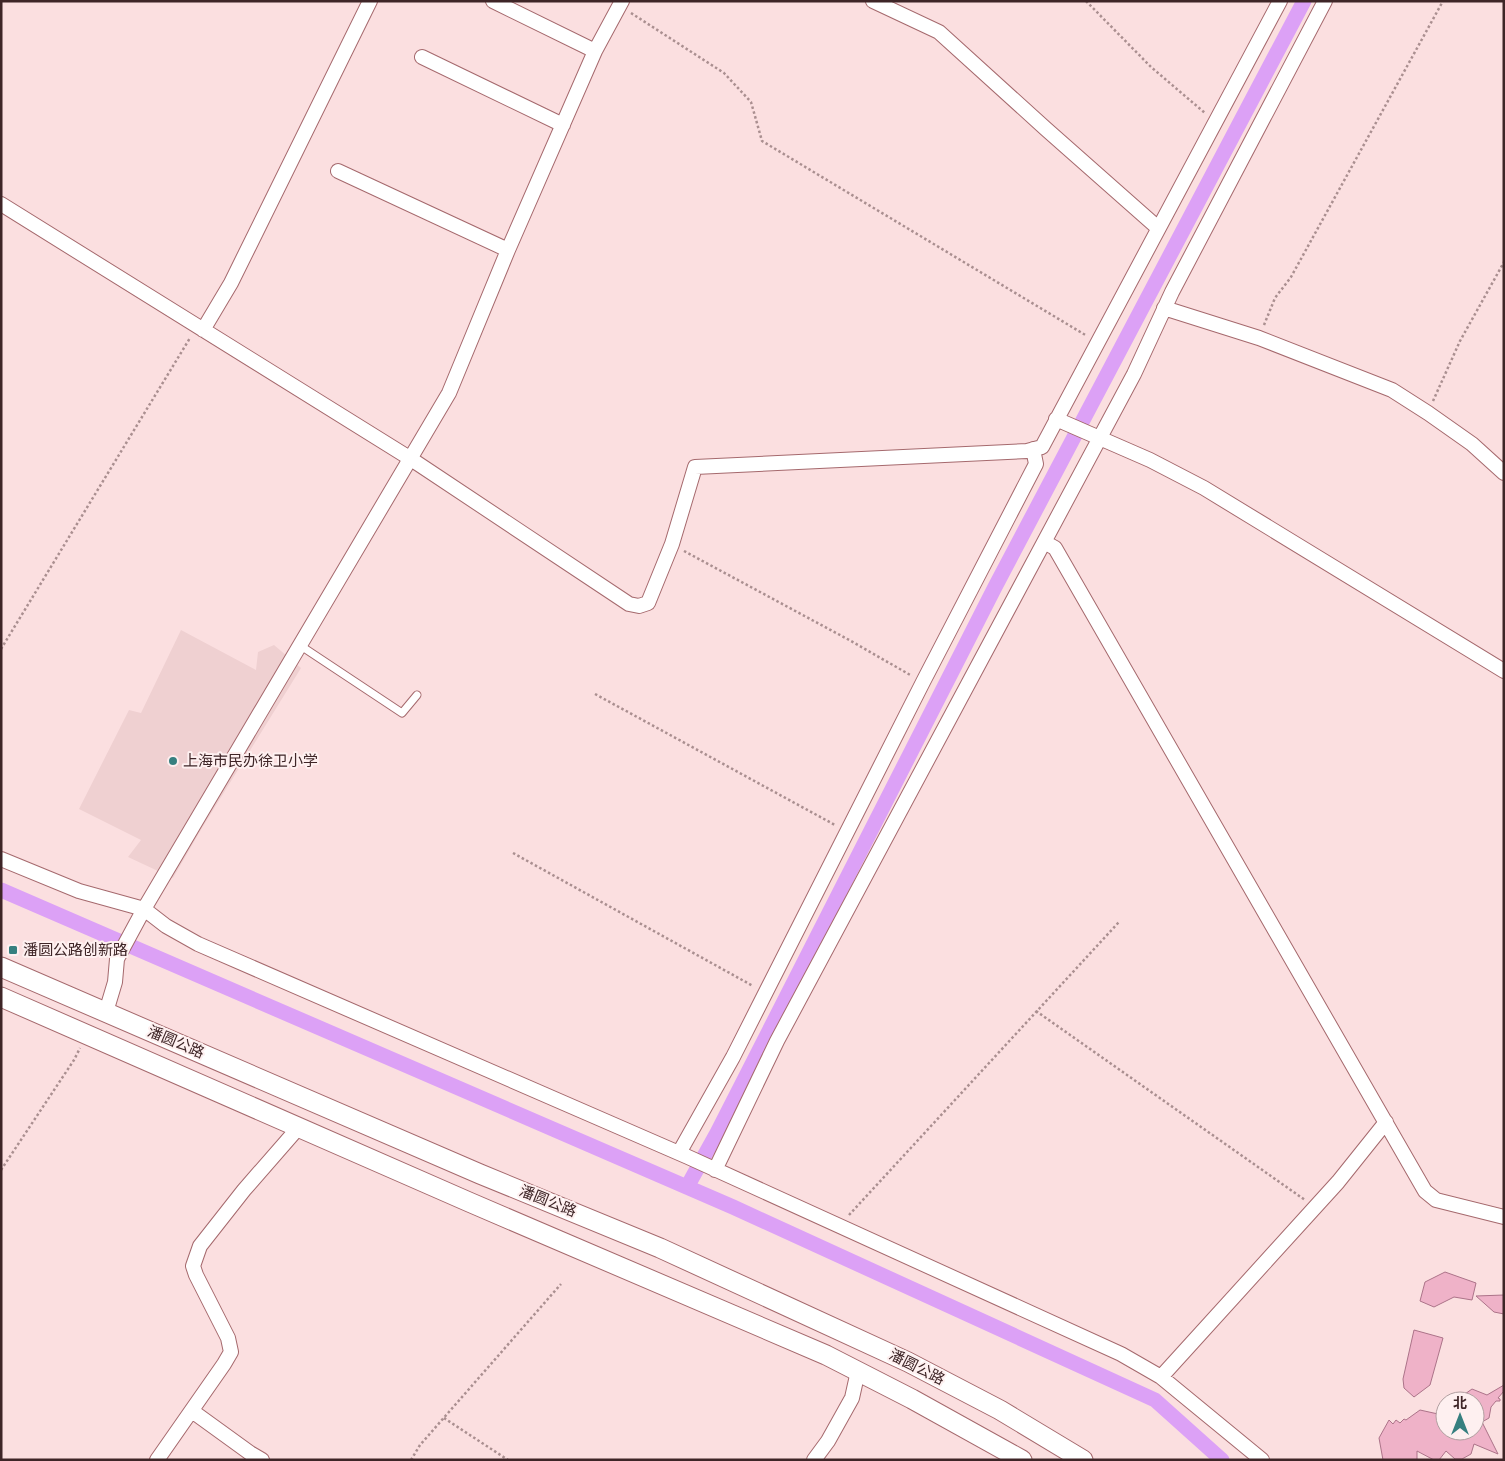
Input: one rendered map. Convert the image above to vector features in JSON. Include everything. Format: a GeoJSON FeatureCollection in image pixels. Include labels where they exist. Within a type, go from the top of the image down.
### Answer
{"type":"FeatureCollection","features":[{"type":"Feature","properties":{"kind":"main road","name":"潘圆公路"},"geometry":{"type":"LineString","coordinates":[[1,967],[480,1174],[660,1248],[908,1362],[1000,1410],[1083,1460]]}},
{"type":"Feature","properties":{"kind":"main road","name":"潘圆公路"},"geometry":{"type":"LineString","coordinates":[[1,998],[826,1355],[912,1399],[1022,1460]]}},
{"type":"Feature","properties":{"kind":"street"},"geometry":{"type":"LineString","coordinates":[[200,328],[231,283],[370,1]]}},
{"type":"Feature","properties":{"kind":"street"},"geometry":{"type":"LineString","coordinates":[[493,1],[595,51]]}},
{"type":"Feature","properties":{"kind":"street"},"geometry":{"type":"LineString","coordinates":[[873,1],[939,32],[1046,130],[1158,228]]}},
{"type":"Feature","properties":{"kind":"street"},"geometry":{"type":"LineString","coordinates":[[1,204],[411,459],[629,604],[639,606],[648,603],[672,544],[695,467],[1026,451],[1042,446],[1060,420],[1097,342],[1280,1]]}},
{"type":"Feature","properties":{"kind":"street"},"geometry":{"type":"LineString","coordinates":[[712,1169],[777,1042],[1044,542],[1097,436],[1134,374],[1164,308],[1324,1]]}},
{"type":"Feature","properties":{"kind":"street"},"geometry":{"type":"LineString","coordinates":[[106,1012],[116,982],[117,959],[449,393],[508,250],[595,51],[620,4]]}},
{"type":"Feature","properties":{"kind":"street"},"geometry":{"type":"LineString","coordinates":[[422,57],[563,124]]}},
{"type":"Feature","properties":{"kind":"street"},"geometry":{"type":"LineString","coordinates":[[338,171],[508,250]]}},
{"type":"Feature","properties":{"kind":"street"},"geometry":{"type":"LineString","coordinates":[[1164,308],[1259,338],[1392,390],[1472,444],[1504,473]]}},
{"type":"Feature","properties":{"kind":"street"},"geometry":{"type":"LineString","coordinates":[[1060,420],[1150,460],[1204,488],[1504,671]]}},
{"type":"Feature","properties":{"kind":"street"},"geometry":{"type":"LineString","coordinates":[[684,1155],[922,682],[1036,464],[1033,449]]}},
{"type":"Feature","properties":{"kind":"street"},"geometry":{"type":"LineString","coordinates":[[1044,542],[1055,548],[1425,1191],[1436,1200],[1504,1217]]}},
{"type":"Feature","properties":{"kind":"street"},"geometry":{"type":"LineString","coordinates":[[1,859],[142,914],[198,944],[684,1155],[1121,1354],[1161,1377],[1262,1460]]}},
{"type":"Feature","properties":{"kind":"street"},"geometry":{"type":"LineString","coordinates":[[1161,1377],[1338,1182],[1386,1122]]}},
{"type":"Feature","properties":{"kind":"street"},"geometry":{"type":"LineString","coordinates":[[157,1460],[231,1352],[228,1338],[193,1266],[200,1246],[244,1190],[299,1127]]}},
{"type":"Feature","properties":{"kind":"street"},"geometry":{"type":"LineString","coordinates":[[814,1460],[828,1441],[852,1398],[858,1371]]}},
{"type":"Feature","properties":{"kind":"street"},"geometry":{"type":"LineString","coordinates":[[192,1411],[262,1460]]}},
{"type":"Feature","properties":{"kind":"lane"},"geometry":{"type":"LineString","coordinates":[[301,646],[402,713],[417,695]]}},
{"type":"Feature","properties":{"kind":"path"},"geometry":{"type":"LineString","coordinates":[[1086,1],[1152,67],[1216,122]]}},
{"type":"Feature","properties":{"kind":"path"},"geometry":{"type":"LineString","coordinates":[[1259,338],[1275,298],[1291,277],[1443,1]]}},
{"type":"Feature","properties":{"kind":"path"},"geometry":{"type":"LineString","coordinates":[[620,4],[724,72],[751,102],[762,141],[1097,342]]}},
{"type":"Feature","properties":{"kind":"path"},"geometry":{"type":"LineString","coordinates":[[1428,413],[1460,341],[1504,262]]}},
{"type":"Feature","properties":{"kind":"path"},"geometry":{"type":"LineString","coordinates":[[1,649],[200,328]]}},
{"type":"Feature","properties":{"kind":"path"},"geometry":{"type":"LineString","coordinates":[[672,544],[851,641],[922,682]]}},
{"type":"Feature","properties":{"kind":"path"},"geometry":{"type":"LineString","coordinates":[[595,694],[847,832]]}},
{"type":"Feature","properties":{"kind":"path"},"geometry":{"type":"LineString","coordinates":[[513,853],[765,993]]}},
{"type":"Feature","properties":{"kind":"path"},"geometry":{"type":"LineString","coordinates":[[839,1226],[1119,922]]}},
{"type":"Feature","properties":{"kind":"path"},"geometry":{"type":"LineString","coordinates":[[1036,1011],[1315,1207]]}},
{"type":"Feature","properties":{"kind":"path"},"geometry":{"type":"LineString","coordinates":[[1,1170],[74,1060],[86,1034]]}},
{"type":"Feature","properties":{"kind":"path"},"geometry":{"type":"LineString","coordinates":[[411,1460],[420,1445],[561,1284]]}},
{"type":"Feature","properties":{"kind":"path"},"geometry":{"type":"LineString","coordinates":[[444,1418],[508,1460]]}},
{"type":"Feature","properties":{"kind":"shaded area","name":"上海市民办徐卫小学"},"geometry":{"type":"Polygon","coordinates":[[[181,630],[256,670],[258,652],[274,645],[301,668],[173,878],[128,857],[141,840],[79,809],[129,710],[141,713],[181,630]]]}},
{"type":"Feature","properties":{"kind":"building"},"geometry":{"type":"Polygon","coordinates":[[[1445,1272],[1476,1283],[1472,1300],[1454,1297],[1434,1307],[1420,1301],[1425,1282],[1445,1272]]]}},
{"type":"Feature","properties":{"kind":"building"},"geometry":{"type":"Polygon","coordinates":[[[1504,1295],[1504,1314],[1494,1312],[1476,1296],[1504,1295]]]}},
{"type":"Feature","properties":{"kind":"building"},"geometry":{"type":"Polygon","coordinates":[[[1414,1330],[1443,1338],[1430,1385],[1414,1397],[1404,1388],[1403,1379],[1414,1330]]]}},
{"type":"Feature","properties":{"kind":"building"},"geometry":{"type":"Polygon","coordinates":[[[1504,1385],[1504,1391],[1498,1398],[1500,1401],[1496,1401],[1491,1407],[1489,1418],[1485,1420],[1485,1394],[1487,1395],[1504,1385]]]}},
{"type":"Feature","properties":{"kind":"building"},"geometry":{"type":"Polygon","coordinates":[[[1420,1410],[1435,1413],[1435,1441],[1485,1441],[1485,1428],[1498,1454],[1474,1444],[1471,1454],[1462,1459],[1455,1459],[1446,1451],[1439,1460],[1434,1460],[1417,1451],[1417,1460],[1383,1460],[1379,1438],[1389,1420],[1393,1424],[1396,1420],[1400,1423],[1420,1410]]]}},
{"type":"Feature","properties":{"kind":"waterway"},"geometry":{"type":"LineString","coordinates":[[687,1187],[717,1133],[995,587],[1304,1]]}},
{"type":"Feature","properties":{"kind":"waterway"},"geometry":{"type":"LineString","coordinates":[[1,890],[733,1207],[1155,1400],[1222,1460]]}},
{"type":"Feature","properties":{"kind":"place","name":"上海市民办徐卫小学"},"geometry":{"type":"Point","coordinates":[173,761]}},
{"type":"Feature","properties":{"kind":"place","name":"潘圆公路创新路"},"geometry":{"type":"Point","coordinates":[13,950]}}]}
